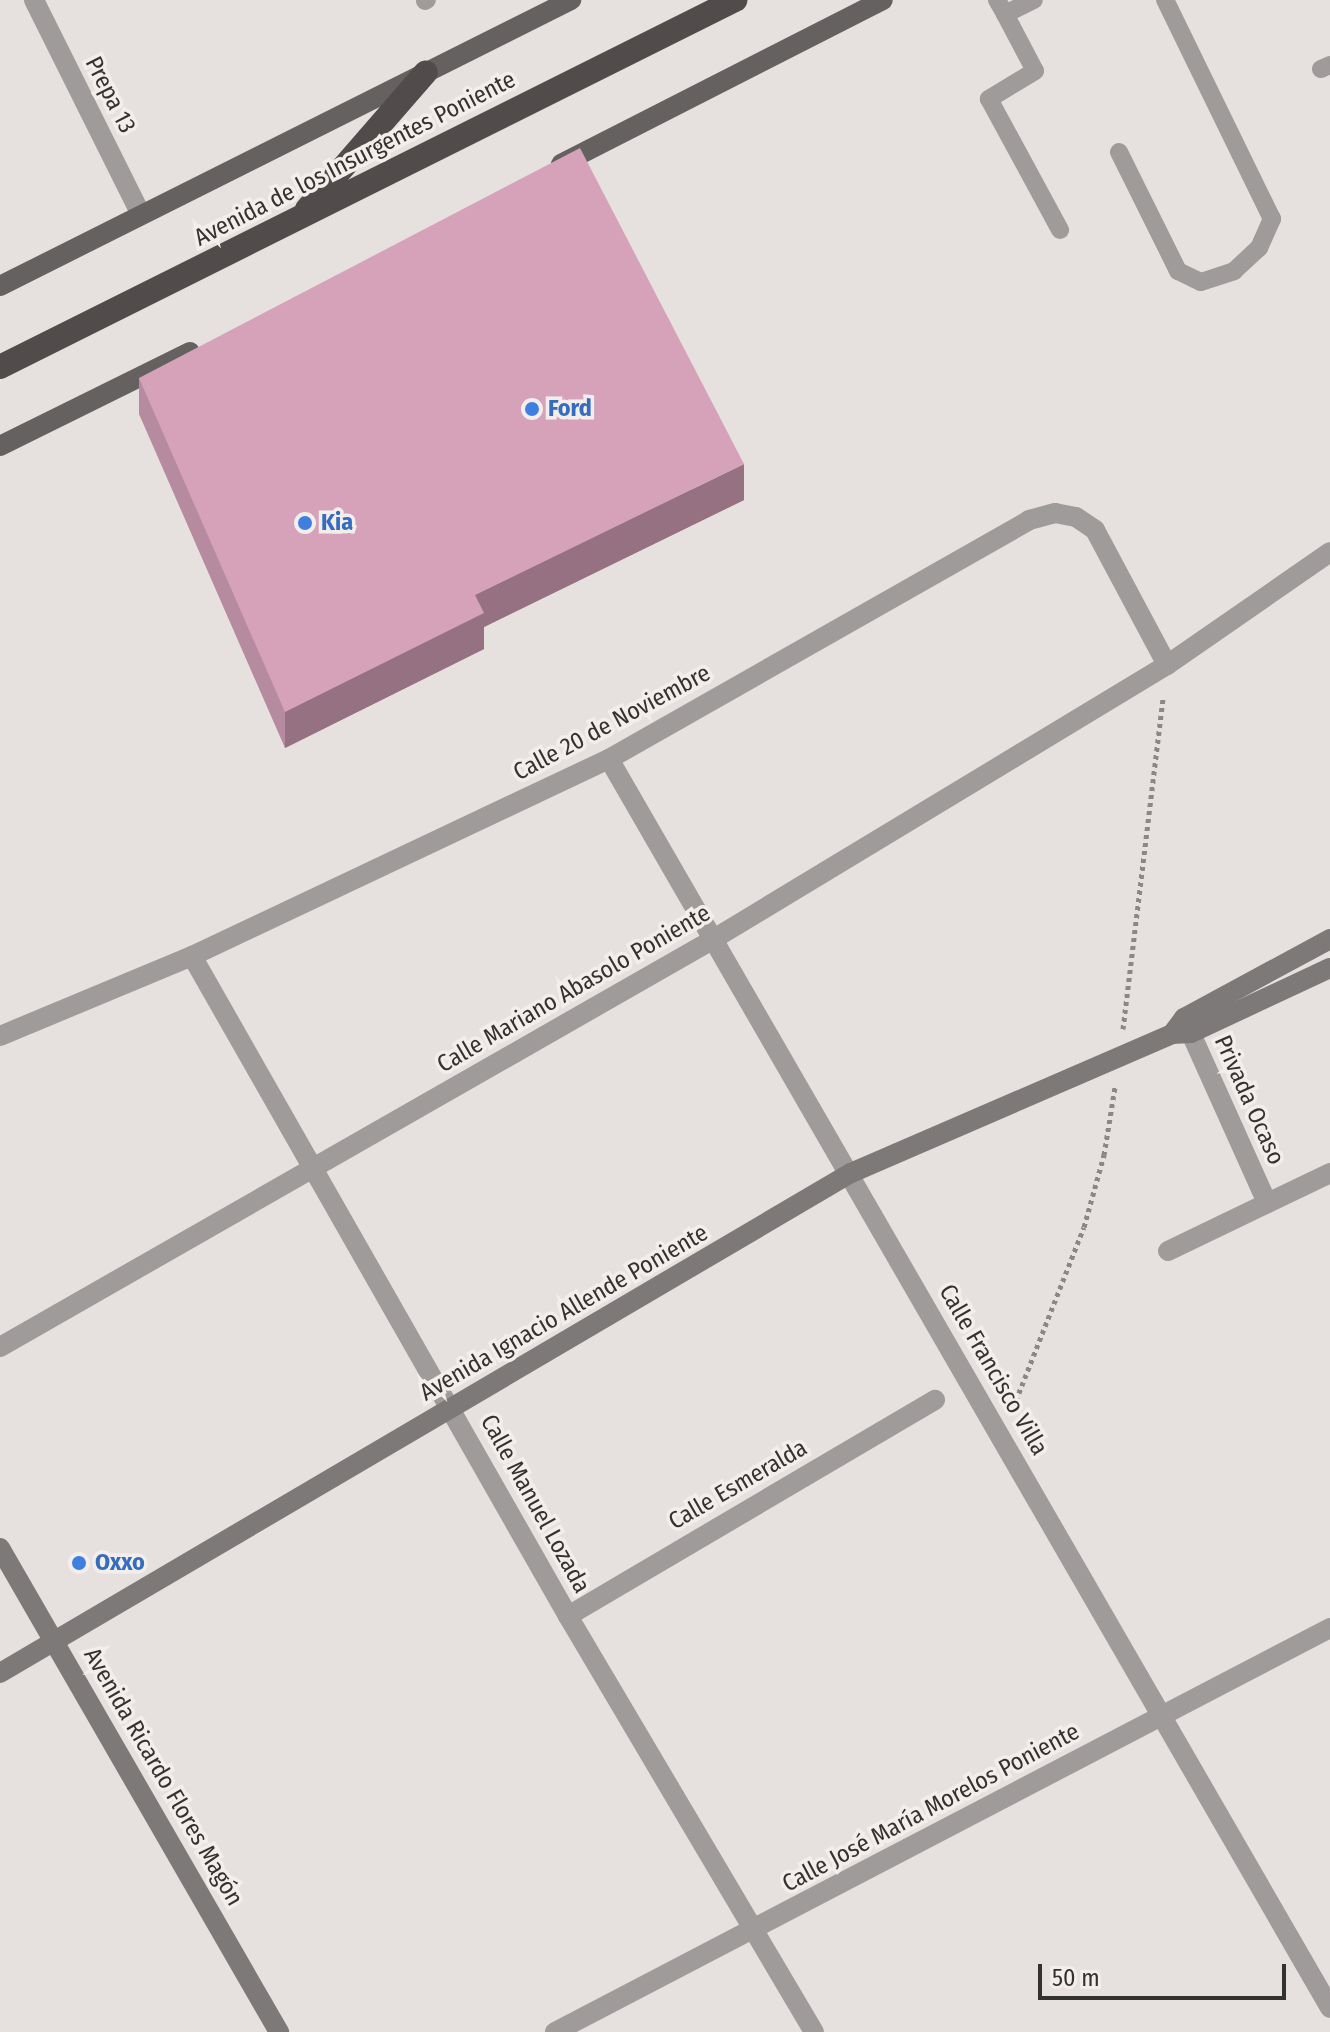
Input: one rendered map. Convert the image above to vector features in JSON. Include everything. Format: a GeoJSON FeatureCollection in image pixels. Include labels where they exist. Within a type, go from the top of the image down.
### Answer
{"type":"FeatureCollection","features":[{"type":"Feature","properties":{"kind":"highway","name":"Avenida de los Insurgentes Poniente"},"geometry":{"type":"LineString","coordinates":[[0,367],[735,0]]}},
{"type":"Feature","properties":{"kind":"highway"},"geometry":{"type":"LineString","coordinates":[[298,220],[426,72]]}},
{"type":"Feature","properties":{"kind":"main road","name":"Avenida de los Insurgentes Poniente"},"geometry":{"type":"LineString","coordinates":[[0,286],[140,213],[571,0]]}},
{"type":"Feature","properties":{"kind":"main road"},"geometry":{"type":"LineString","coordinates":[[542,173],[883,0]]}},
{"type":"Feature","properties":{"kind":"main road"},"geometry":{"type":"LineString","coordinates":[[0,446],[215,340]]}},
{"type":"Feature","properties":{"kind":"street","name":"Prepa 13"},"geometry":{"type":"LineString","coordinates":[[34,0],[140,213]]}},
{"type":"Feature","properties":{"kind":"street","name":"Calle 20 de Noviembre"},"geometry":{"type":"LineString","coordinates":[[0,1036],[192,956],[609,759],[1029,520],[1055,513],[1076,517],[1095,530],[1167,665]]}},
{"type":"Feature","properties":{"kind":"street","name":"Calle Mariano Abasolo Poniente"},"geometry":{"type":"LineString","coordinates":[[0,1347],[712,940],[1167,665],[1330,552]]}},
{"type":"Feature","properties":{"kind":"street","name":"Calle Francisco Villa"},"geometry":{"type":"LineString","coordinates":[[609,759],[712,940],[851,1173],[1330,2008]]}},
{"type":"Feature","properties":{"kind":"street","name":"Avenida Ignacio Allende Poniente"},"geometry":{"type":"LineString","coordinates":[[1182,1029],[1330,939]]}},
{"type":"Feature","properties":{"kind":"street","name":"Calle Manuel Lozada"},"geometry":{"type":"LineString","coordinates":[[192,956],[311,1170],[452,1408],[568,1616],[814,2032]]}},
{"type":"Feature","properties":{"kind":"street","name":"Avenida Ignacio Allende Poniente"},"geometry":{"type":"LineString","coordinates":[[0,1673],[851,1173],[1330,968]]}},
{"type":"Feature","properties":{"kind":"street","name":"Privada Ocaso"},"geometry":{"type":"LineString","coordinates":[[1182,1029],[1267,1203]]}},
{"type":"Feature","properties":{"kind":"street","name":"Privada Ocaso"},"geometry":{"type":"LineString","coordinates":[[1168,1251],[1330,1173]]}},
{"type":"Feature","properties":{"kind":"street","name":"Calle Esmeralda"},"geometry":{"type":"LineString","coordinates":[[568,1616],[935,1400]]}},
{"type":"Feature","properties":{"kind":"street","name":"Avenida Ricardo Flores Magón"},"geometry":{"type":"LineString","coordinates":[[0,1548],[279,2032]]}},
{"type":"Feature","properties":{"kind":"street","name":"Calle José María Morelos Poniente"},"geometry":{"type":"LineString","coordinates":[[555,2032],[1330,1628]]}},
{"type":"Feature","properties":{"kind":"lane"},"geometry":{"type":"LineString","coordinates":[[1034,0],[1001,7],[1035,71],[989,99],[1060,230]]}},
{"type":"Feature","properties":{"kind":"lane"},"geometry":{"type":"LineString","coordinates":[[1119,152],[1178,271],[1201,282],[1234,271],[1259,248],[1272,219],[1165,0]]}},
{"type":"Feature","properties":{"kind":"building"},"geometry":{"type":"Polygon","coordinates":[[[580,148],[744,464],[475,595],[484,613],[285,712],[139,378],[580,148]]]}},
{"type":"Feature","properties":{"kind":"place","name":"Ford"},"geometry":{"type":"Point","coordinates":[532,409]}},
{"type":"Feature","properties":{"kind":"place","name":"Kia"},"geometry":{"type":"Point","coordinates":[305,523]}},
{"type":"Feature","properties":{"kind":"place","name":"Oxxo"},"geometry":{"type":"Point","coordinates":[79,1563]}}]}
